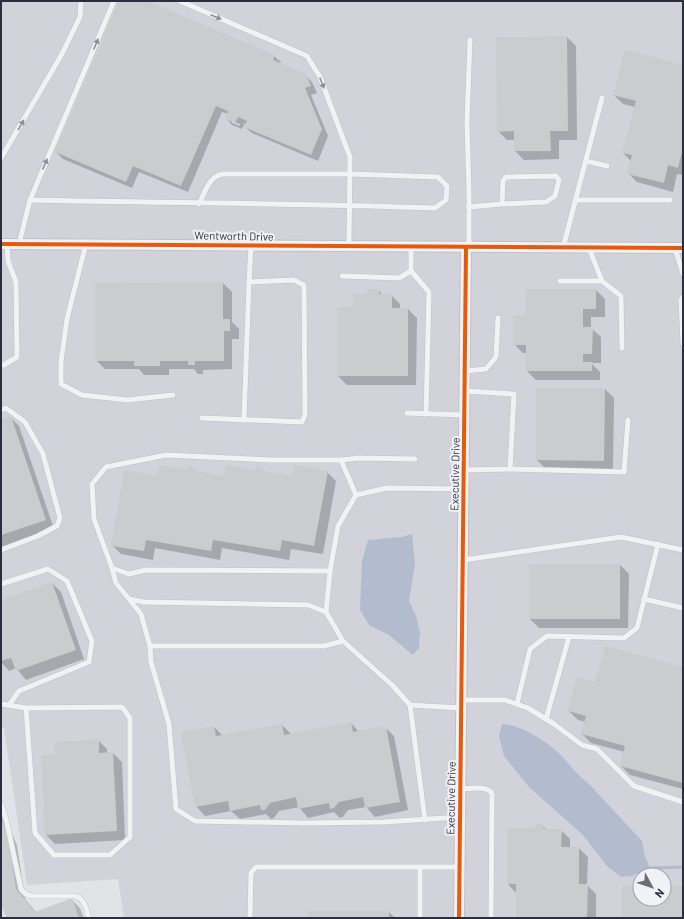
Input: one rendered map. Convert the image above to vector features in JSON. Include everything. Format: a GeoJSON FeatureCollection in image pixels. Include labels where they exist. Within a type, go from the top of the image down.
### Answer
{"type":"FeatureCollection","features":[{"type":"Feature","properties":{"kind":"street","name":"Wentworth Drive"},"geometry":{"type":"LineString","coordinates":[[4,244],[468,247]]}},
{"type":"Feature","properties":{"kind":"street"},"geometry":{"type":"LineString","coordinates":[[468,247],[679,248]]}},
{"type":"Feature","properties":{"kind":"street","name":"Executive Drive"},"geometry":{"type":"LineString","coordinates":[[459,918],[465,371],[468,247]]}},
{"type":"Feature","properties":{"kind":"lane"},"geometry":{"type":"LineString","coordinates":[[1,158],[62,54],[80,17],[81,1]]}},
{"type":"Feature","properties":{"kind":"lane"},"geometry":{"type":"LineString","coordinates":[[19,244],[30,200],[114,1]]}},
{"type":"Feature","properties":{"kind":"lane"},"geometry":{"type":"LineString","coordinates":[[180,1],[307,56],[320,77],[350,157],[349,246]]}},
{"type":"Feature","properties":{"kind":"lane"},"geometry":{"type":"LineString","coordinates":[[468,247],[468,122],[470,40]]}},
{"type":"Feature","properties":{"kind":"lane"},"geometry":{"type":"LineString","coordinates":[[563,248],[602,98]]}},
{"type":"Feature","properties":{"kind":"lane"},"geometry":{"type":"LineString","coordinates":[[586,161],[607,166]]}},
{"type":"Feature","properties":{"kind":"lane"},"geometry":{"type":"LineString","coordinates":[[30,200],[199,204],[350,205],[435,208],[446,200],[447,186],[438,177],[350,174],[224,174],[218,175],[211,181],[199,204]]}},
{"type":"Feature","properties":{"kind":"lane"},"geometry":{"type":"LineString","coordinates":[[469,207],[546,202],[555,196],[559,180],[556,176],[506,177],[503,181],[502,204]]}},
{"type":"Feature","properties":{"kind":"lane"},"geometry":{"type":"LineString","coordinates":[[576,200],[670,200]]}},
{"type":"Feature","properties":{"kind":"lane"},"geometry":{"type":"LineString","coordinates":[[1,365],[4,365],[17,357],[16,282],[8,261],[4,244]]}},
{"type":"Feature","properties":{"kind":"lane"},"geometry":{"type":"LineString","coordinates":[[86,244],[67,319],[61,362],[62,384],[82,396],[127,400],[173,395]]}},
{"type":"Feature","properties":{"kind":"lane"},"geometry":{"type":"LineString","coordinates":[[244,420],[251,246]]}},
{"type":"Feature","properties":{"kind":"lane"},"geometry":{"type":"LineString","coordinates":[[411,247],[411,271],[429,292],[426,414]]}},
{"type":"Feature","properties":{"kind":"lane"},"geometry":{"type":"LineString","coordinates":[[589,248],[602,281],[620,296],[622,348]]}},
{"type":"Feature","properties":{"kind":"lane"},"geometry":{"type":"LineString","coordinates":[[679,248],[683,274]]}},
{"type":"Feature","properties":{"kind":"lane"},"geometry":{"type":"LineString","coordinates":[[342,276],[399,278],[411,271]]}},
{"type":"Feature","properties":{"kind":"lane"},"geometry":{"type":"LineString","coordinates":[[202,418],[302,422],[305,415],[304,284],[294,280],[249,282]]}},
{"type":"Feature","properties":{"kind":"lane"},"geometry":{"type":"LineString","coordinates":[[560,281],[602,281]]}},
{"type":"Feature","properties":{"kind":"lane"},"geometry":{"type":"LineString","coordinates":[[683,297],[681,300],[683,344]]}},
{"type":"Feature","properties":{"kind":"lane"},"geometry":{"type":"LineString","coordinates":[[465,371],[486,369],[496,357],[498,318]]}},
{"type":"Feature","properties":{"kind":"lane"},"geometry":{"type":"LineString","coordinates":[[465,391],[514,394],[510,469]]}},
{"type":"Feature","properties":{"kind":"lane"},"geometry":{"type":"LineString","coordinates":[[1,550],[38,536],[57,526],[60,518],[43,454],[26,422],[4,409]]}},
{"type":"Feature","properties":{"kind":"lane"},"geometry":{"type":"LineString","coordinates":[[407,413],[465,415]]}},
{"type":"Feature","properties":{"kind":"lane"},"geometry":{"type":"LineString","coordinates":[[464,470],[510,469],[624,472],[628,420]]}},
{"type":"Feature","properties":{"kind":"lane"},"geometry":{"type":"LineString","coordinates":[[415,459],[359,458],[341,460],[272,460],[166,454],[106,467],[92,484],[93,512],[94,519],[116,583],[141,614],[150,646],[151,662],[169,724],[176,808],[195,821],[302,823],[425,820],[460,817]]}},
{"type":"Feature","properties":{"kind":"lane"},"geometry":{"type":"LineString","coordinates":[[341,460],[356,496]]}},
{"type":"Feature","properties":{"kind":"lane"},"geometry":{"type":"LineString","coordinates":[[425,820],[410,705],[392,685],[343,641],[326,612],[330,571],[338,526],[356,496],[387,488],[464,489]]}},
{"type":"Feature","properties":{"kind":"lane"},"geometry":{"type":"LineString","coordinates":[[463,560],[622,537],[683,550]]}},
{"type":"Feature","properties":{"kind":"lane"},"geometry":{"type":"LineString","coordinates":[[517,704],[530,649],[547,636],[624,638],[637,628],[658,544]]}},
{"type":"Feature","properties":{"kind":"lane"},"geometry":{"type":"LineString","coordinates":[[112,568],[129,574],[146,570],[330,571]]}},
{"type":"Feature","properties":{"kind":"lane"},"geometry":{"type":"LineString","coordinates":[[1,584],[48,569],[55,573],[67,581],[92,641],[89,662],[19,691],[9,705]]}},
{"type":"Feature","properties":{"kind":"lane"},"geometry":{"type":"LineString","coordinates":[[129,599],[144,602],[308,605],[326,612]]}},
{"type":"Feature","properties":{"kind":"lane"},"geometry":{"type":"LineString","coordinates":[[644,599],[683,608]]}},
{"type":"Feature","properties":{"kind":"lane"},"geometry":{"type":"LineString","coordinates":[[546,719],[568,637]]}},
{"type":"Feature","properties":{"kind":"lane"},"geometry":{"type":"LineString","coordinates":[[150,646],[324,646],[343,641]]}},
{"type":"Feature","properties":{"kind":"lane"},"geometry":{"type":"LineString","coordinates":[[410,705],[461,704],[505,700],[517,704],[528,708],[546,719],[582,745],[597,749],[634,786],[683,802]]}},
{"type":"Feature","properties":{"kind":"lane"},"geometry":{"type":"LineString","coordinates":[[1,704],[26,708],[122,707],[130,718],[130,837],[110,855],[54,855],[34,833],[26,708]]}},
{"type":"Feature","properties":{"kind":"lane"},"geometry":{"type":"LineString","coordinates":[[460,789],[484,788],[489,790],[492,794],[491,918]]}},
{"type":"Feature","properties":{"kind":"lane"},"geometry":{"type":"LineString","coordinates":[[1,803],[7,823],[21,889],[24,893],[32,896],[76,896],[81,898],[85,903],[89,918]]}},
{"type":"Feature","properties":{"kind":"lane"},"geometry":{"type":"LineString","coordinates":[[250,918],[251,873],[256,867],[460,867]]}},
{"type":"Feature","properties":{"kind":"lane"},"geometry":{"type":"LineString","coordinates":[[420,867],[420,918]]}},
{"type":"Feature","properties":{"kind":"shaded area"},"geometry":{"type":"Polygon","coordinates":[[[1,1],[683,1],[683,918],[124,918],[118,879],[27,885],[4,728],[1,727],[1,1]]]}},
{"type":"Feature","properties":{"kind":"water"},"geometry":{"type":"Polygon","coordinates":[[[412,534],[415,564],[409,601],[416,616],[420,632],[419,648],[413,655],[389,635],[369,625],[360,610],[362,561],[368,540],[402,537],[412,534]]]}},
{"type":"Feature","properties":{"kind":"water"},"geometry":{"type":"Polygon","coordinates":[[[502,724],[518,727],[548,744],[561,755],[642,841],[645,857],[650,867],[632,867],[632,876],[621,877],[607,866],[583,835],[529,787],[504,756],[499,736],[502,724]]]}},
{"type":"Feature","properties":{"kind":"building"},"geometry":{"type":"Polygon","coordinates":[[[119,1],[147,1],[275,55],[273,60],[306,74],[311,86],[305,88],[322,129],[311,155],[244,127],[247,121],[238,117],[235,123],[225,119],[228,111],[216,106],[181,186],[133,166],[126,182],[55,152],[119,1]]]}},
{"type":"Feature","properties":{"kind":"building"},"geometry":{"type":"Polygon","coordinates":[[[567,36],[568,131],[550,131],[551,151],[514,151],[514,131],[497,132],[496,37],[567,36]]]}},
{"type":"Feature","properties":{"kind":"building"},"geometry":{"type":"Polygon","coordinates":[[[625,50],[683,65],[683,148],[678,168],[668,165],[664,183],[627,174],[632,155],[622,153],[636,101],[613,95],[625,50]]]}},
{"type":"Feature","properties":{"kind":"building"},"geometry":{"type":"Polygon","coordinates":[[[223,282],[223,319],[230,319],[230,331],[224,331],[224,361],[195,361],[195,365],[188,365],[188,361],[160,361],[160,366],[134,366],[134,361],[95,361],[95,283],[223,282]]]}},
{"type":"Feature","properties":{"kind":"building"},"geometry":{"type":"Polygon","coordinates":[[[367,289],[379,289],[379,294],[392,294],[392,308],[408,308],[408,376],[337,376],[337,307],[353,307],[353,294],[367,294],[367,289]]]}},
{"type":"Feature","properties":{"kind":"building"},"geometry":{"type":"Polygon","coordinates":[[[526,289],[596,289],[596,309],[583,309],[583,327],[593,327],[592,354],[583,354],[583,362],[592,362],[592,371],[526,371],[526,345],[513,345],[513,315],[526,315],[526,289]]]}},
{"type":"Feature","properties":{"kind":"building"},"geometry":{"type":"Polygon","coordinates":[[[536,388],[605,388],[604,461],[536,460],[536,388]]]}},
{"type":"Feature","properties":{"kind":"building"},"geometry":{"type":"Polygon","coordinates":[[[11,416],[46,520],[1,535],[1,420],[11,416]]]}},
{"type":"Feature","properties":{"kind":"building"},"geometry":{"type":"Polygon","coordinates":[[[159,465],[187,470],[188,465],[192,466],[196,471],[224,476],[226,465],[255,471],[256,465],[261,466],[265,471],[292,476],[294,465],[328,471],[314,546],[282,540],[280,551],[213,540],[211,551],[146,540],[144,551],[111,546],[124,470],[157,476],[159,465]]]}},
{"type":"Feature","properties":{"kind":"building"},"geometry":{"type":"Polygon","coordinates":[[[529,564],[620,564],[620,619],[529,619],[529,564]]]}},
{"type":"Feature","properties":{"kind":"building"},"geometry":{"type":"Polygon","coordinates":[[[52,582],[76,650],[16,671],[11,658],[1,661],[1,600],[52,582]]]}},
{"type":"Feature","properties":{"kind":"building"},"geometry":{"type":"Polygon","coordinates":[[[605,646],[683,667],[683,783],[620,766],[625,746],[581,734],[586,716],[568,711],[577,677],[595,682],[605,646]]]}},
{"type":"Feature","properties":{"kind":"building"},"geometry":{"type":"Polygon","coordinates":[[[351,722],[353,732],[386,726],[400,802],[365,808],[363,797],[339,802],[334,808],[330,809],[329,803],[298,809],[296,797],[270,803],[265,810],[261,810],[260,805],[230,811],[228,801],[195,807],[181,732],[214,726],[216,736],[282,724],[284,735],[351,722]]]}},
{"type":"Feature","properties":{"kind":"building"},"geometry":{"type":"Polygon","coordinates":[[[99,739],[99,753],[113,752],[117,831],[45,835],[41,755],[55,755],[54,742],[99,739]]]}},
{"type":"Feature","properties":{"kind":"building"},"geometry":{"type":"Polygon","coordinates":[[[1,818],[8,835],[16,889],[35,912],[72,898],[79,918],[7,918],[1,903],[1,818]]]}},
{"type":"Feature","properties":{"kind":"building"},"geometry":{"type":"Polygon","coordinates":[[[541,823],[544,829],[562,829],[561,847],[579,847],[579,884],[588,884],[587,918],[516,918],[516,884],[507,884],[507,828],[531,828],[541,823]]]}},
{"type":"Feature","properties":{"kind":"building"},"geometry":{"type":"Polygon","coordinates":[[[622,886],[632,886],[632,907],[672,907],[672,886],[683,886],[683,918],[622,918],[622,886]]]}},
{"type":"Feature","properties":{"kind":"building"},"geometry":{"type":"Polygon","coordinates":[[[307,911],[389,911],[389,918],[307,918],[307,911]]]}},
{"type":"Feature","properties":{"kind":"waterway"},"geometry":{"type":"LineString","coordinates":[[672,867],[683,867]]}},
{"type":"Feature","properties":{"kind":"cycle path"},"geometry":{"type":"LineString","coordinates":[[1,244],[683,248]]}},
{"type":"Feature","properties":{"kind":"cycle path"},"geometry":{"type":"LineString","coordinates":[[459,918],[466,247]]}}]}
